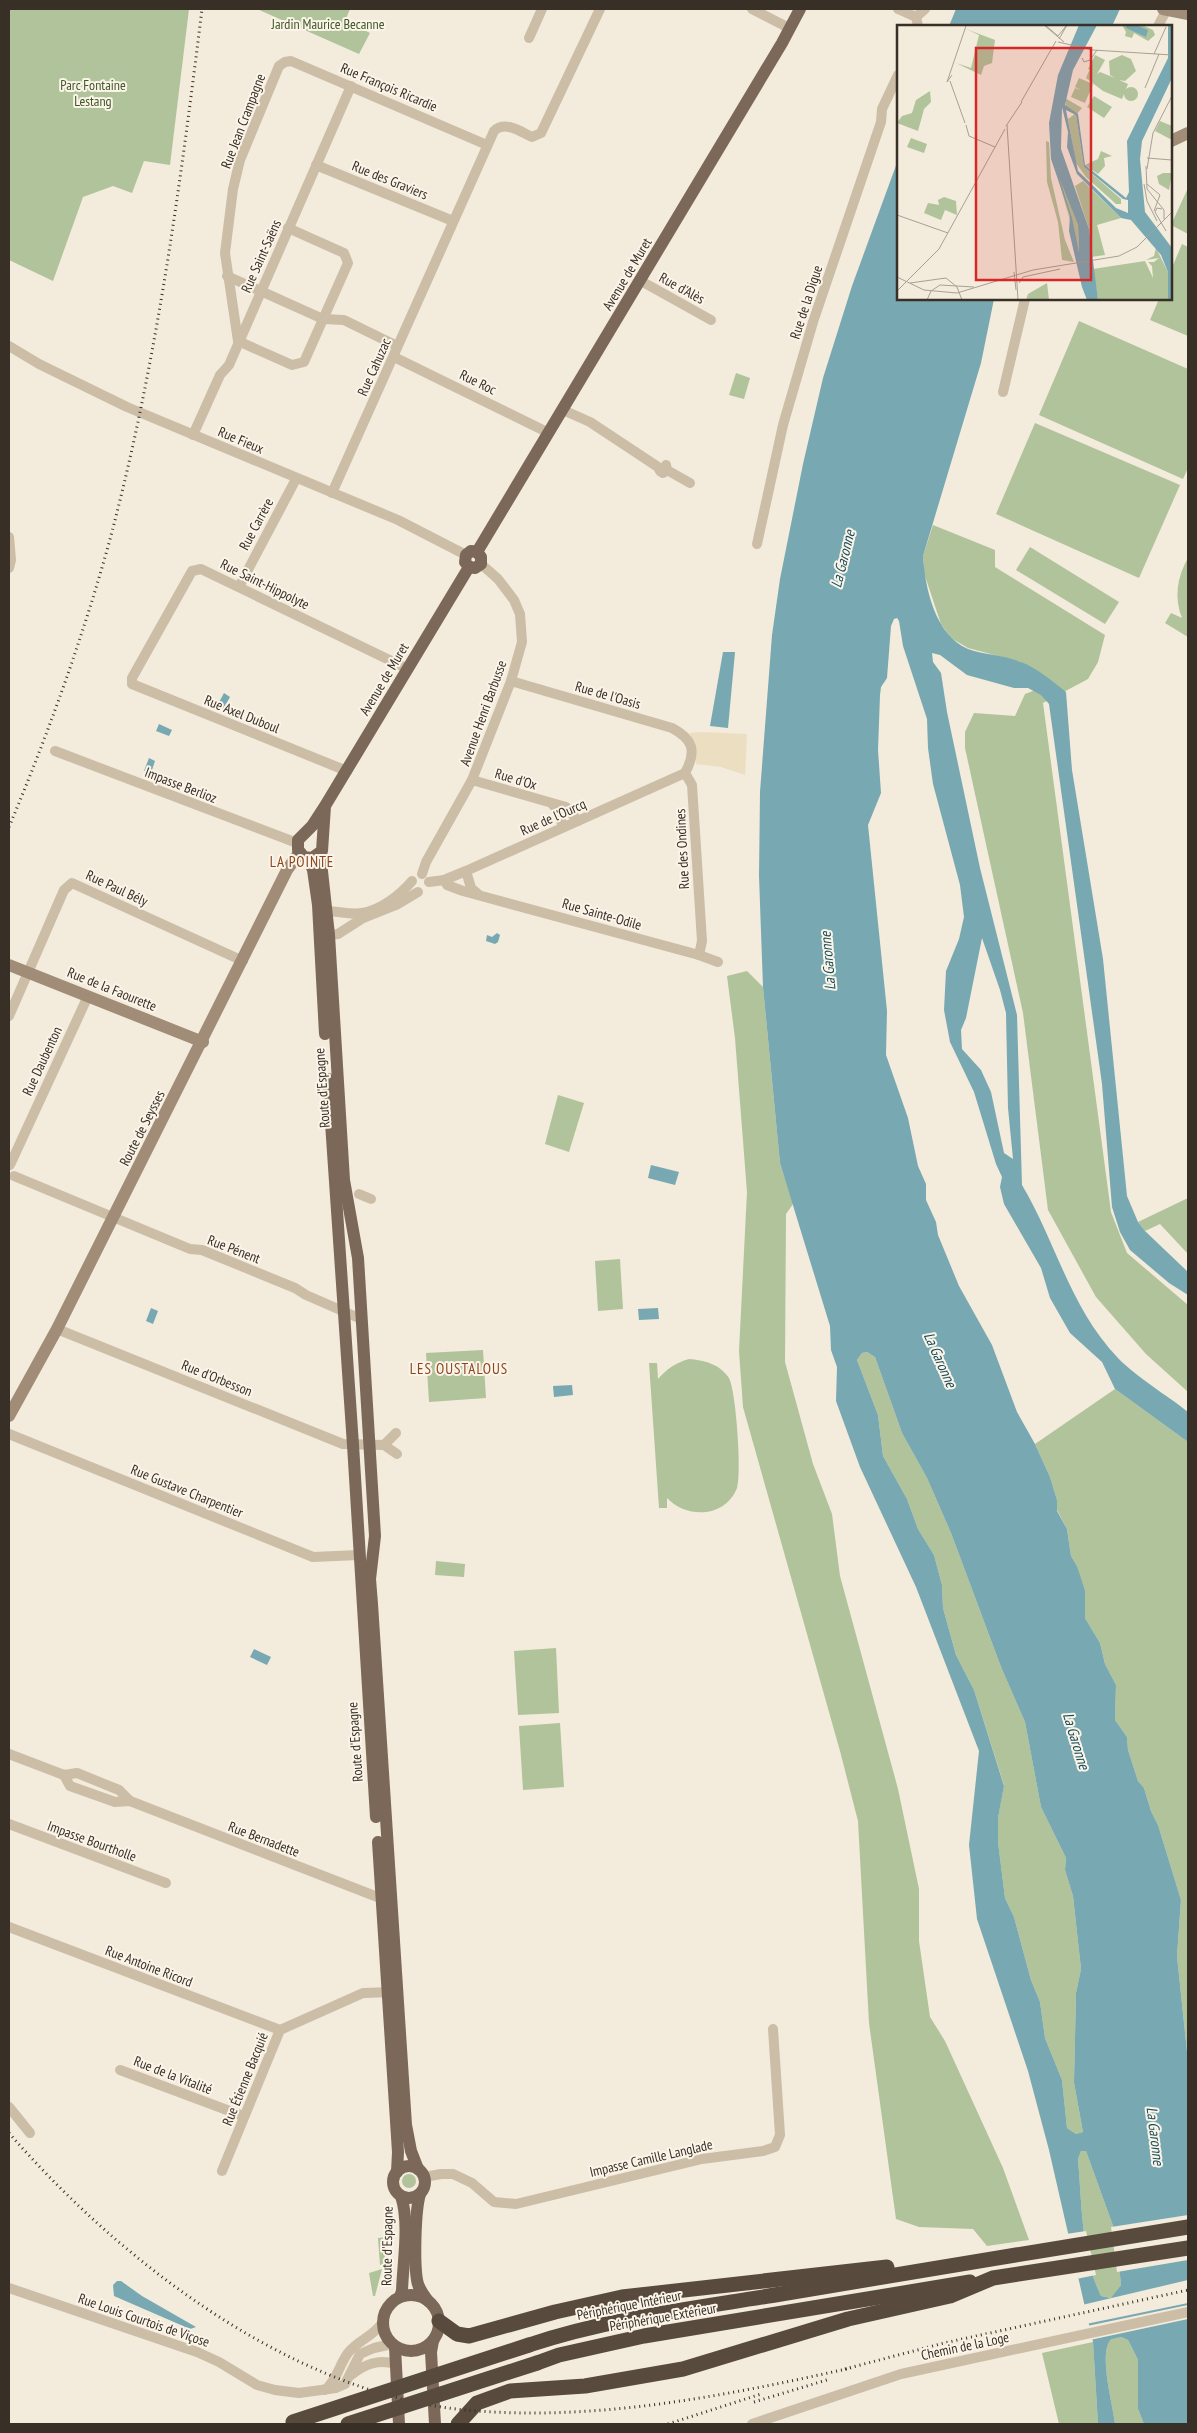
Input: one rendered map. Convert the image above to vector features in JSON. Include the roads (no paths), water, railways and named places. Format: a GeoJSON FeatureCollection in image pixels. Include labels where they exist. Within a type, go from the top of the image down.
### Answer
{"type":"FeatureCollection","features":[{"type":"Feature","properties":{"kind":"highway","name":"Périphérique Intérieur"},"geometry":{"type":"LineString","coordinates":[[290,2423],[529,2345],[615,2323],[936,2266],[1188,2227]]}},
{"type":"Feature","properties":{"kind":"highway"},"geometry":{"type":"LineString","coordinates":[[458,2424],[478,2403],[510,2391],[585,2386],[683,2369],[848,2319],[950,2296],[993,2278],[1188,2248]]}},
{"type":"Feature","properties":{"kind":"highway"},"geometry":{"type":"LineString","coordinates":[[439,2321],[457,2334],[469,2336],[583,2305],[631,2296],[881,2267],[936,2266]]}},
{"type":"Feature","properties":{"kind":"highway","name":"Périphérique Extérieur"},"geometry":{"type":"LineString","coordinates":[[348,2424],[559,2355],[644,2336],[993,2278]]}},
{"type":"Feature","properties":{"kind":"main road","name":"Avenue de Muret"},"geometry":{"type":"LineString","coordinates":[[307,832],[347,771],[549,433],[568,412],[640,281],[800,9]]}},
{"type":"Feature","properties":{"kind":"main road"},"geometry":{"type":"LineString","coordinates":[[1163,9],[1188,14]]}},
{"type":"Feature","properties":{"kind":"main road"},"geometry":{"type":"LineString","coordinates":[[1172,141],[1188,133]]}},
{"type":"Feature","properties":{"kind":"main road","name":"Avenue de Muret"},"geometry":{"type":"LineString","coordinates":[[322,840],[325,806]]}},
{"type":"Feature","properties":{"kind":"main road"},"geometry":{"type":"LineString","coordinates":[[307,832],[316,833],[322,840],[323,848],[320,853],[301,851],[300,836],[307,832]]}},
{"type":"Feature","properties":{"kind":"main road","name":"Route d'Espagne"},"geometry":{"type":"LineString","coordinates":[[301,851],[313,870],[322,913]]}},
{"type":"Feature","properties":{"kind":"main road","name":"Route de Seysses"},"geometry":{"type":"LineString","coordinates":[[9,1416],[57,1329],[203,1042],[287,870],[301,851]]}},
{"type":"Feature","properties":{"kind":"main road","name":"Route d'Espagne"},"geometry":{"type":"LineString","coordinates":[[320,853],[322,913],[344,1180],[358,1258],[375,1536],[370,1578],[385,1898]]}},
{"type":"Feature","properties":{"kind":"main road","name":"Route d'Espagne"},"geometry":{"type":"LineString","coordinates":[[324,933],[343,1310],[391,1992],[398,2152],[397,2172]]}},
{"type":"Feature","properties":{"kind":"main road","name":"Rue de la Faourette"},"geometry":{"type":"LineString","coordinates":[[9,965],[203,1042]]}},
{"type":"Feature","properties":{"kind":"main road","name":"Route d'Espagne"},"geometry":{"type":"LineString","coordinates":[[391,1992],[406,2125],[411,2151],[421,2173]]}},
{"type":"Feature","properties":{"kind":"main road"},"geometry":{"type":"LineString","coordinates":[[407,2166],[421,2173],[425,2183],[420,2194],[411,2198],[401,2196],[393,2185],[397,2172],[407,2166]]}},
{"type":"Feature","properties":{"kind":"main road","name":"Route d'Espagne"},"geometry":{"type":"LineString","coordinates":[[420,2194],[416,2207],[416,2279],[428,2301]]}},
{"type":"Feature","properties":{"kind":"main road","name":"Route d'Espagne"},"geometry":{"type":"LineString","coordinates":[[400,2298],[402,2291],[404,2225],[404,2208],[401,2196]]}},
{"type":"Feature","properties":{"kind":"main road"},"geometry":{"type":"LineString","coordinates":[[393,2346],[414,2351],[421,2350],[432,2341],[439,2328],[439,2321],[436,2310],[428,2301],[417,2296],[400,2298],[387,2308],[383,2322],[385,2334],[393,2346],[396,2364],[399,2424]]}},
{"type":"Feature","properties":{"kind":"main road"},"geometry":{"type":"LineString","coordinates":[[432,2341],[435,2424]]}},
{"type":"Feature","properties":{"kind":"street"},"geometry":{"type":"LineString","coordinates":[[529,38],[542,9]]}},
{"type":"Feature","properties":{"kind":"street","name":"Rue Cahuzac"},"geometry":{"type":"LineString","coordinates":[[332,493],[494,131],[503,126],[510,126],[532,137],[541,133],[600,9]]}},
{"type":"Feature","properties":{"kind":"street"},"geometry":{"type":"LineString","coordinates":[[752,9],[789,28]]}},
{"type":"Feature","properties":{"kind":"street"},"geometry":{"type":"LineString","coordinates":[[898,9],[917,22],[925,9]]}},
{"type":"Feature","properties":{"kind":"street"},"geometry":{"type":"LineString","coordinates":[[1159,25],[1168,9]]}},
{"type":"Feature","properties":{"kind":"street","name":"Rue François Ricardie"},"geometry":{"type":"LineString","coordinates":[[279,66],[285,62],[292,61],[487,145]]}},
{"type":"Feature","properties":{"kind":"street","name":"Rue Jean Crampagne"},"geometry":{"type":"LineString","coordinates":[[238,341],[225,253],[233,189],[240,160],[279,66]]}},
{"type":"Feature","properties":{"kind":"street","name":"Rue de la Digue"},"geometry":{"type":"LineString","coordinates":[[757,544],[783,425],[813,322],[881,122],[882,109],[897,78]]}},
{"type":"Feature","properties":{"kind":"street","name":"Rue Saint-Saëns"},"geometry":{"type":"LineString","coordinates":[[193,435],[220,375],[228,365],[351,86]]}},
{"type":"Feature","properties":{"kind":"street","name":"Rue des Graviers"},"geometry":{"type":"LineString","coordinates":[[316,166],[453,221]]}},
{"type":"Feature","properties":{"kind":"street"},"geometry":{"type":"LineString","coordinates":[[238,341],[292,366],[298,365],[304,362],[323,320],[348,263],[344,253],[288,228]]}},
{"type":"Feature","properties":{"kind":"street"},"geometry":{"type":"LineString","coordinates":[[227,276],[323,320]]}},
{"type":"Feature","properties":{"kind":"street","name":"Rue d'Alès"},"geometry":{"type":"LineString","coordinates":[[640,281],[711,320]]}},
{"type":"Feature","properties":{"kind":"street"},"geometry":{"type":"LineString","coordinates":[[1003,392],[1025,300]]}},
{"type":"Feature","properties":{"kind":"street","name":"Rue Roc"},"geometry":{"type":"LineString","coordinates":[[323,320],[344,320],[396,352],[549,433]]}},
{"type":"Feature","properties":{"kind":"street","name":"Rue Fieux"},"geometry":{"type":"LineString","coordinates":[[9,346],[39,364],[114,401],[296,479],[398,520],[473,560]]}},
{"type":"Feature","properties":{"kind":"street"},"geometry":{"type":"LineString","coordinates":[[568,412],[577,420],[594,427],[658,467],[663,473],[667,470],[690,482]]}},
{"type":"Feature","properties":{"kind":"street","name":"Rue Carrère"},"geometry":{"type":"LineString","coordinates":[[241,583],[296,479]]}},
{"type":"Feature","properties":{"kind":"street"},"geometry":{"type":"LineString","coordinates":[[9,568],[11,560],[10,542]]}},
{"type":"Feature","properties":{"kind":"street","name":"Avenue Henri Barbusse"},"geometry":{"type":"LineString","coordinates":[[426,878],[426,862],[472,780],[511,681],[522,642],[520,614],[514,600],[498,579],[473,560]]}},
{"type":"Feature","properties":{"kind":"street","name":"Rue Saint-Hippolyte"},"geometry":{"type":"LineString","coordinates":[[132,678],[192,571],[201,569],[408,669]]}},
{"type":"Feature","properties":{"kind":"street","name":"Rue Axel Duboul"},"geometry":{"type":"LineString","coordinates":[[132,678],[132,684],[138,688],[347,771]]}},
{"type":"Feature","properties":{"kind":"street","name":"Rue de l'Oasis"},"geometry":{"type":"LineString","coordinates":[[511,681],[672,728],[685,735],[690,745]]}},
{"type":"Feature","properties":{"kind":"street","name":"Rue des Ondines"},"geometry":{"type":"LineString","coordinates":[[690,745],[692,762],[686,773],[692,785],[702,941],[699,954]]}},
{"type":"Feature","properties":{"kind":"street","name":"Impasse Berlioz"},"geometry":{"type":"LineString","coordinates":[[55,751],[301,851]]}},
{"type":"Feature","properties":{"kind":"street","name":"Rue de l'Ourcq"},"geometry":{"type":"LineString","coordinates":[[426,878],[444,880],[686,773]]}},
{"type":"Feature","properties":{"kind":"street","name":"Rue d'Ox"},"geometry":{"type":"LineString","coordinates":[[472,780],[566,807],[578,821]]}},
{"type":"Feature","properties":{"kind":"street"},"geometry":{"type":"LineString","coordinates":[[553,804],[558,810],[563,827]]}},
{"type":"Feature","properties":{"kind":"street"},"geometry":{"type":"LineString","coordinates":[[466,871],[471,888],[478,894]]}},
{"type":"Feature","properties":{"kind":"street"},"geometry":{"type":"LineString","coordinates":[[322,913],[362,913],[374,909],[393,898],[415,876],[426,878],[426,890],[363,918],[338,934],[324,933]]}},
{"type":"Feature","properties":{"kind":"street","name":"Rue Sainte-Odile"},"geometry":{"type":"LineString","coordinates":[[444,880],[447,885],[699,954],[718,962]]}},
{"type":"Feature","properties":{"kind":"street"},"geometry":{"type":"LineString","coordinates":[[412,881],[413,888],[418,892]]}},
{"type":"Feature","properties":{"kind":"street","name":"Rue Paul Bély"},"geometry":{"type":"LineString","coordinates":[[29,973],[64,890],[72,883],[243,961]]}},
{"type":"Feature","properties":{"kind":"street"},"geometry":{"type":"LineString","coordinates":[[9,1016],[29,973]]}},
{"type":"Feature","properties":{"kind":"street","name":"Rue Daubenton"},"geometry":{"type":"LineString","coordinates":[[9,1165],[88,996]]}},
{"type":"Feature","properties":{"kind":"street"},"geometry":{"type":"LineString","coordinates":[[9,1165],[14,1170],[11,1179]]}},
{"type":"Feature","properties":{"kind":"street","name":"Rue Pénent"},"geometry":{"type":"LineString","coordinates":[[11,1179],[114,1217],[190,1249],[202,1250],[343,1310]]}},
{"type":"Feature","properties":{"kind":"street"},"geometry":{"type":"LineString","coordinates":[[359,1194],[372,1199]]}},
{"type":"Feature","properties":{"kind":"street"},"geometry":{"type":"LineString","coordinates":[[343,1310],[361,1319]]}},
{"type":"Feature","properties":{"kind":"street","name":"Rue d'Orbesson"},"geometry":{"type":"LineString","coordinates":[[57,1329],[343,1444],[369,1445]]}},
{"type":"Feature","properties":{"kind":"street"},"geometry":{"type":"LineString","coordinates":[[369,1445],[384,1444],[396,1433]]}},
{"type":"Feature","properties":{"kind":"street","name":"Rue Gustave Charpentier"},"geometry":{"type":"LineString","coordinates":[[9,1434],[313,1557],[359,1555]]}},
{"type":"Feature","properties":{"kind":"street"},"geometry":{"type":"LineString","coordinates":[[384,1444],[398,1454]]}},
{"type":"Feature","properties":{"kind":"street","name":"Rue Bernadette"},"geometry":{"type":"LineString","coordinates":[[9,1754],[64,1775],[77,1773],[119,1790],[130,1801],[385,1898]]}},
{"type":"Feature","properties":{"kind":"street","name":"Impasse Bourtholle"},"geometry":{"type":"LineString","coordinates":[[9,1824],[166,1883]]}},
{"type":"Feature","properties":{"kind":"street","name":"Rue Antoine Ricord"},"geometry":{"type":"LineString","coordinates":[[9,1927],[280,2030]]}},
{"type":"Feature","properties":{"kind":"street","name":"Rue Étienne Bacquié"},"geometry":{"type":"LineString","coordinates":[[222,2171],[243,2116],[280,2030],[363,1993],[391,1992]]}},
{"type":"Feature","properties":{"kind":"street","name":"Impasse Camille Langlade"},"geometry":{"type":"LineString","coordinates":[[421,2173],[453,2174],[472,2183],[494,2202],[516,2204],[702,2160],[776,2148],[780,2135],[773,2029]]}},
{"type":"Feature","properties":{"kind":"street","name":"Rue de la Vitalité"},"geometry":{"type":"LineString","coordinates":[[120,2070],[243,2116]]}},
{"type":"Feature","properties":{"kind":"street"},"geometry":{"type":"LineString","coordinates":[[9,2107],[30,2133]]}},
{"type":"Feature","properties":{"kind":"street","name":"Rue Louis Courtois de Viçose"},"geometry":{"type":"LineString","coordinates":[[9,2288],[197,2352],[219,2362],[257,2385],[275,2390],[299,2393],[324,2390],[345,2384],[351,2375],[368,2364],[377,2361],[396,2364]]}},
{"type":"Feature","properties":{"kind":"street","name":"Chemin de la Loge"},"geometry":{"type":"LineString","coordinates":[[752,2424],[914,2371],[1188,2312]]}},
{"type":"Feature","properties":{"kind":"street"},"geometry":{"type":"LineString","coordinates":[[324,2390],[332,2384],[349,2351],[370,2337],[383,2322]]}},
{"type":"Feature","properties":{"kind":"street"},"geometry":{"type":"LineString","coordinates":[[351,2375],[360,2354],[368,2350],[393,2346]]}},
{"type":"Feature","properties":{"kind":"water"},"geometry":{"type":"Polygon","coordinates":[[[956,9],[1120,9],[1112,25],[949,25],[956,9]]]}},
{"type":"Feature","properties":{"kind":"water","name":"La Garonne"},"geometry":{"type":"Polygon","coordinates":[[[897,163],[897,300],[994,300],[981,363],[923,556],[929,596],[940,622],[947,633],[957,642],[968,649],[1008,658],[1027,665],[1066,692],[1072,770],[1103,959],[1127,1196],[1138,1222],[1145,1231],[1188,1272],[1188,1295],[1169,1283],[1130,1250],[1120,1232],[1112,1207],[1102,1084],[1049,704],[1041,695],[1028,688],[1014,688],[967,675],[940,655],[932,653],[933,662],[941,673],[947,712],[980,868],[1017,1015],[1022,1185],[1045,1229],[1075,1296],[1101,1339],[1125,1365],[1188,1412],[1188,1442],[1115,1389],[1102,1362],[1070,1333],[1050,1298],[1041,1268],[1004,1204],[1000,1187],[1002,1177],[996,1164],[974,1092],[950,1042],[944,1010],[946,971],[959,939],[964,917],[960,885],[933,784],[928,748],[927,719],[903,646],[899,621],[897,618],[894,619],[891,626],[887,678],[881,687],[880,695],[878,750],[881,793],[868,825],[887,1011],[886,1055],[908,1118],[918,1166],[926,1184],[926,1200],[936,1222],[938,1235],[959,1286],[992,1345],[1017,1412],[1035,1444],[1050,1477],[1057,1500],[1057,1511],[1067,1529],[1071,1556],[1077,1566],[1085,1591],[1085,1618],[1100,1643],[1105,1664],[1116,1685],[1115,1720],[1127,1737],[1128,1750],[1138,1781],[1144,1788],[1151,1811],[1158,1825],[1181,1900],[1177,1956],[1188,2061],[1188,2424],[1144,2424],[1138,2409],[1138,2360],[1128,2340],[1121,2337],[1111,2339],[1107,2346],[1106,2356],[1107,2380],[1115,2424],[1098,2424],[1093,2342],[1049,2150],[1028,2071],[977,1919],[969,1845],[979,1751],[916,1587],[860,1467],[836,1401],[837,1367],[831,1350],[830,1326],[780,1163],[763,987],[759,876],[760,792],[772,635],[780,579],[803,464],[823,378],[852,286],[897,163]],[[982,938],[966,1018],[961,1030],[962,1049],[981,1070],[991,1092],[1004,1153],[1013,1159],[1008,1108],[1006,1013],[982,938]],[[867,1352],[862,1353],[857,1360],[878,1415],[883,1456],[907,1499],[918,1529],[934,1555],[942,1585],[943,1608],[956,1655],[974,1690],[1004,1786],[998,1818],[998,1842],[1005,1898],[1014,1917],[1031,1980],[1040,2002],[1045,2038],[1062,2080],[1067,2128],[1076,2134],[1083,2132],[1074,2083],[1076,1993],[1081,1969],[1073,1896],[1065,1870],[1066,1858],[1041,1807],[1025,1722],[1001,1667],[951,1533],[927,1478],[902,1433],[875,1357],[867,1352]],[[1081,2151],[1078,2159],[1086,2246],[1094,2280],[1101,2296],[1111,2298],[1121,2285],[1116,2234],[1086,2151],[1081,2151]]]}},
{"type":"Feature","properties":{"kind":"water"},"geometry":{"type":"Polygon","coordinates":[[[723,652],[735,652],[728,728],[710,726],[723,652]]]}},
{"type":"Feature","properties":{"kind":"water"},"geometry":{"type":"Polygon","coordinates":[[[224,693],[230,697],[223,709],[217,706],[224,693]]]}},
{"type":"Feature","properties":{"kind":"water"},"geometry":{"type":"Polygon","coordinates":[[[159,724],[172,730],[169,736],[156,731],[159,724]]]}},
{"type":"Feature","properties":{"kind":"water"},"geometry":{"type":"Polygon","coordinates":[[[149,758],[155,761],[151,773],[144,771],[149,758]]]}},
{"type":"Feature","properties":{"kind":"water"},"geometry":{"type":"Polygon","coordinates":[[[497,933],[500,935],[498,942],[495,944],[486,941],[487,935],[492,937],[497,933]]]}},
{"type":"Feature","properties":{"kind":"water"},"geometry":{"type":"Polygon","coordinates":[[[651,1165],[679,1172],[675,1185],[648,1178],[651,1165]]]}},
{"type":"Feature","properties":{"kind":"water"},"geometry":{"type":"Polygon","coordinates":[[[151,1308],[158,1311],[153,1324],[146,1321],[151,1308]]]}},
{"type":"Feature","properties":{"kind":"water"},"geometry":{"type":"Polygon","coordinates":[[[658,1308],[659,1319],[639,1320],[638,1309],[658,1308]]]}},
{"type":"Feature","properties":{"kind":"water"},"geometry":{"type":"Polygon","coordinates":[[[572,1385],[573,1395],[554,1397],[553,1386],[572,1385]]]}},
{"type":"Feature","properties":{"kind":"water"},"geometry":{"type":"Polygon","coordinates":[[[254,1649],[271,1657],[267,1665],[250,1657],[254,1649]]]}},
{"type":"Feature","properties":{"kind":"water"},"geometry":{"type":"Polygon","coordinates":[[[117,2281],[121,2281],[142,2296],[196,2327],[190,2329],[114,2296],[113,2285],[117,2281]]]}},
{"type":"Feature","properties":{"kind":"railway"},"geometry":{"type":"LineString","coordinates":[[9,827],[51,722],[76,651],[99,579],[126,477],[165,278],[202,9]]}},
{"type":"Feature","properties":{"kind":"railway"},"geometry":{"type":"LineString","coordinates":[[9,2133],[53,2181],[103,2228],[156,2272],[213,2313],[274,2349],[336,2378],[400,2398],[465,2410],[514,2413],[611,2409],[707,2397],[851,2368]]}},
{"type":"Feature","properties":{"kind":"railway"},"geometry":{"type":"LineString","coordinates":[[845,2369],[944,2343],[1188,2290]]}},
{"type":"Feature","properties":{"kind":"railway"},"geometry":{"type":"LineString","coordinates":[[754,2402],[830,2379]]}},
{"type":"Feature","properties":{"kind":"railway"},"geometry":{"type":"LineString","coordinates":[[668,2424],[761,2394]]}},
{"type":"Feature","properties":{"kind":"district","name":"LA POINTE"},"geometry":{"type":"Point","coordinates":[302,862]}},
{"type":"Feature","properties":{"kind":"district","name":"LES OUSTALOUS"},"geometry":{"type":"Point","coordinates":[459,1369]}},
{"type":"Feature","properties":{"kind":"park label","name":"Jardin Maurice Becanne"},"geometry":{"type":"Point","coordinates":[328,24]}},
{"type":"Feature","properties":{"kind":"park label","name":"Parc Fontaine Lestang"},"geometry":{"type":"Point","coordinates":[93,94]}}]}
